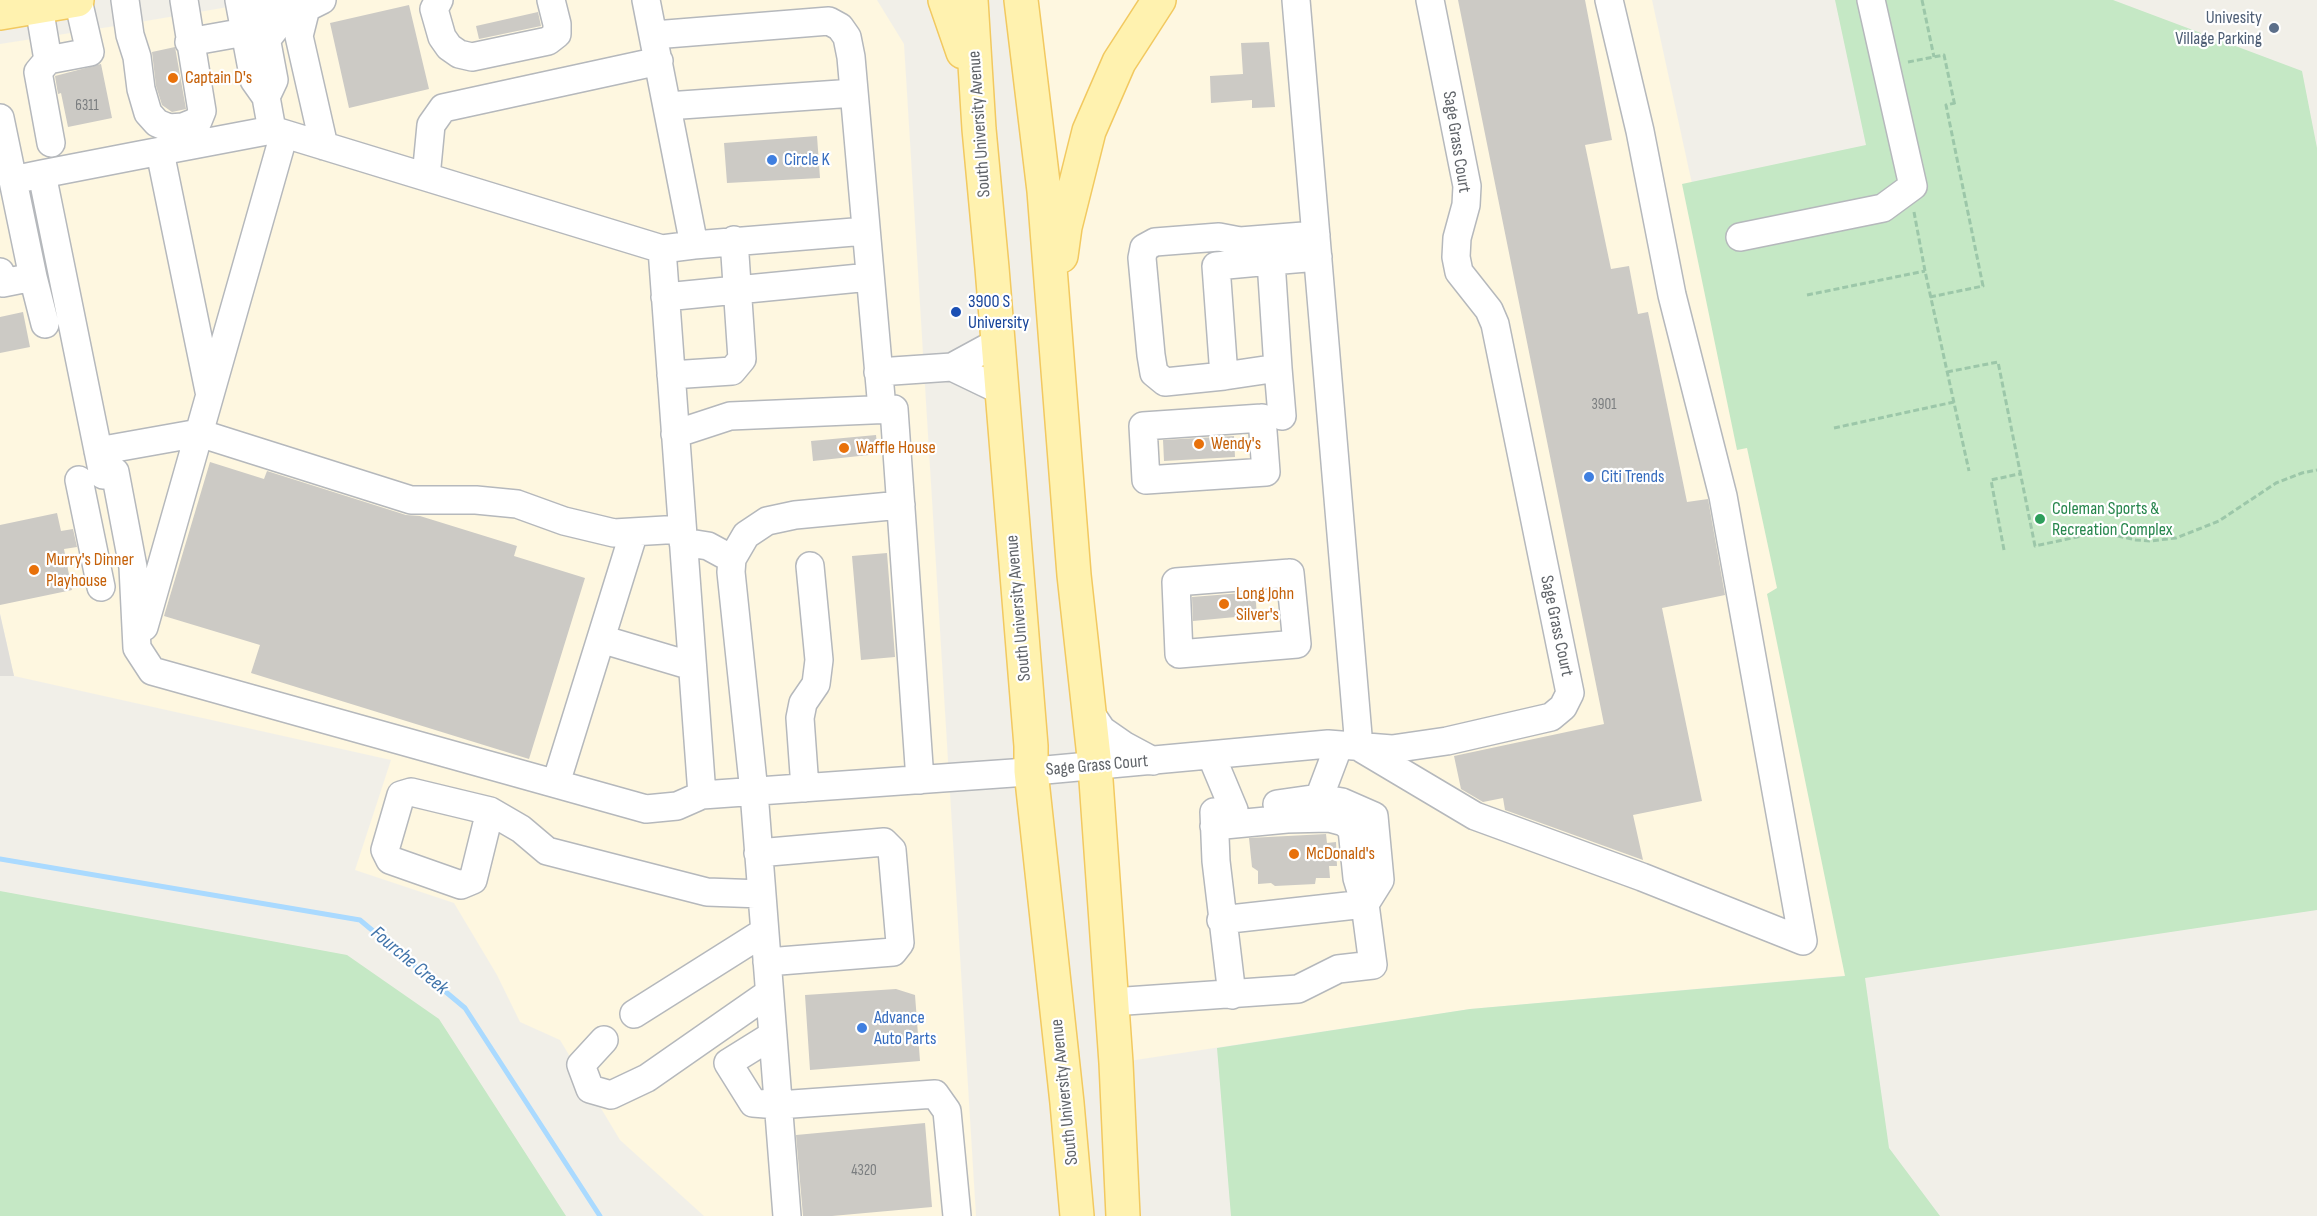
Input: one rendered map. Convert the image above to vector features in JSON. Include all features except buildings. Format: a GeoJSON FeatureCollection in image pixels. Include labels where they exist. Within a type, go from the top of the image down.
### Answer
{"type":"FeatureCollection","features":[{"type":"Feature","properties":{"kind":"main road"},"geometry":{"type":"LineString","coordinates":[[945,0],[960,42],[979,129]]}},
{"type":"Feature","properties":{"kind":"main road","name":"South University Avenue"},"geometry":{"type":"LineString","coordinates":[[971,0],[979,129],[1031,771],[1077,1216]]}},
{"type":"Feature","properties":{"kind":"main road"},"geometry":{"type":"LineString","coordinates":[[1022,0],[1044,191],[1074,575],[1095,766],[1112,1002],[1123,1216]]}},
{"type":"Feature","properties":{"kind":"main road"},"geometry":{"type":"LineString","coordinates":[[1056,360],[1060,263],[1065,227],[1089,131],[1119,62],[1159,0]]}},
{"type":"Feature","properties":{"kind":"street"},"geometry":{"type":"LineString","coordinates":[[125,0],[130,35],[137,57],[141,89],[148,113],[157,123],[169,128],[183,127],[198,121],[202,111],[193,37],[184,0]]}},
{"type":"Feature","properties":{"kind":"street"},"geometry":{"type":"LineString","coordinates":[[239,0],[256,35]]}},
{"type":"Feature","properties":{"kind":"street"},"geometry":{"type":"LineString","coordinates":[[137,648],[210,397],[278,132],[266,97],[254,80],[259,0]]}},
{"type":"Feature","properties":{"kind":"street"},"geometry":{"type":"LineString","coordinates":[[193,37],[256,35],[274,30],[280,9],[287,0]]}},
{"type":"Feature","properties":{"kind":"street"},"geometry":{"type":"LineString","coordinates":[[322,0],[306,8],[299,36],[324,146]]}},
{"type":"Feature","properties":{"kind":"street"},"geometry":{"type":"LineString","coordinates":[[437,4],[442,37],[449,47],[459,54],[472,57],[544,42],[557,34],[551,0]]}},
{"type":"Feature","properties":{"kind":"street"},"geometry":{"type":"LineString","coordinates":[[646,0],[694,244]]}},
{"type":"Feature","properties":{"kind":"street"},"geometry":{"type":"LineString","coordinates":[[1296,0],[1316,237],[1349,746],[1319,798]]}},
{"type":"Feature","properties":{"kind":"street","name":"Sage Grass Court"},"geometry":{"type":"LineString","coordinates":[[137,648],[152,670],[646,809],[677,806],[702,795],[920,780],[1211,755],[1349,746],[1392,749],[1447,741],[1551,717],[1563,707],[1570,693],[1495,324],[1489,310],[1460,272],[1456,257],[1457,238],[1466,205],[1467,186],[1430,0]]}},
{"type":"Feature","properties":{"kind":"street"},"geometry":{"type":"LineString","coordinates":[[1349,746],[1475,816],[1642,877],[1803,941],[1723,496],[1672,295],[1640,132],[1609,0]]}},
{"type":"Feature","properties":{"kind":"street"},"geometry":{"type":"LineString","coordinates":[[1740,237],[1883,208],[1913,186],[1871,0]]}},
{"type":"Feature","properties":{"kind":"street"},"geometry":{"type":"LineString","coordinates":[[42,4],[48,60]]}},
{"type":"Feature","properties":{"kind":"street"},"geometry":{"type":"LineString","coordinates":[[42,4],[90,52],[48,60],[38,72],[51,143]]}},
{"type":"Feature","properties":{"kind":"street"},"geometry":{"type":"LineString","coordinates":[[426,177],[431,125],[443,108],[553,84],[657,48],[829,21],[840,27],[847,37],[882,409]]}},
{"type":"Feature","properties":{"kind":"street"},"geometry":{"type":"LineString","coordinates":[[544,42],[553,84]]}},
{"type":"Feature","properties":{"kind":"street"},"geometry":{"type":"LineString","coordinates":[[667,106],[854,93]]}},
{"type":"Feature","properties":{"kind":"street"},"geometry":{"type":"LineString","coordinates":[[0,118],[45,324]]}},
{"type":"Feature","properties":{"kind":"street"},"geometry":{"type":"LineString","coordinates":[[13,180],[278,132],[662,249],[734,240],[866,231]]}},
{"type":"Feature","properties":{"kind":"street"},"geometry":{"type":"LineString","coordinates":[[160,152],[210,397]]}},
{"type":"Feature","properties":{"kind":"street"},"geometry":{"type":"LineString","coordinates":[[42,174],[103,475],[115,472],[133,567],[137,648]]}},
{"type":"Feature","properties":{"kind":"street"},"geometry":{"type":"LineString","coordinates":[[1278,368],[1165,382],[1154,373],[1142,258],[1144,248],[1155,242],[1219,237],[1240,241],[1316,237]]}},
{"type":"Feature","properties":{"kind":"street"},"geometry":{"type":"LineString","coordinates":[[1224,375],[1216,266],[1271,261],[1316,237]]}},
{"type":"Feature","properties":{"kind":"street"},"geometry":{"type":"LineString","coordinates":[[671,375],[732,371],[742,360],[734,240]]}},
{"type":"Feature","properties":{"kind":"street"},"geometry":{"type":"LineString","coordinates":[[662,249],[702,795]]}},
{"type":"Feature","properties":{"kind":"street"},"geometry":{"type":"LineString","coordinates":[[1271,261],[1282,416]]}},
{"type":"Feature","properties":{"kind":"street"},"geometry":{"type":"LineString","coordinates":[[0,272],[3,283],[33,277]]}},
{"type":"Feature","properties":{"kind":"street"},"geometry":{"type":"LineString","coordinates":[[666,297],[870,277]]}},
{"type":"Feature","properties":{"kind":"street"},"geometry":{"type":"LineString","coordinates":[[878,372],[952,367],[998,342]]}},
{"type":"Feature","properties":{"kind":"street"},"geometry":{"type":"LineString","coordinates":[[952,367],[1002,391]]}},
{"type":"Feature","properties":{"kind":"street"},"geometry":{"type":"LineString","coordinates":[[675,434],[730,416],[894,409],[920,780]]}},
{"type":"Feature","properties":{"kind":"street"},"geometry":{"type":"LineString","coordinates":[[1262,418],[1266,472],[1146,480],[1143,426],[1262,418]]}},
{"type":"Feature","properties":{"kind":"street"},"geometry":{"type":"LineString","coordinates":[[98,451],[199,433],[411,500],[476,500],[517,504],[564,521],[614,533],[682,535],[708,546],[737,552]]}},
{"type":"Feature","properties":{"kind":"street"},"geometry":{"type":"LineString","coordinates":[[80,480],[101,587]]}},
{"type":"Feature","properties":{"kind":"street"},"geometry":{"type":"LineString","coordinates":[[787,1216],[754,792],[731,572],[737,552],[746,535],[767,521],[795,515],[901,506]]}},
{"type":"Feature","properties":{"kind":"street"},"geometry":{"type":"LineString","coordinates":[[556,783],[634,532]]}},
{"type":"Feature","properties":{"kind":"street"},"geometry":{"type":"LineString","coordinates":[[805,788],[800,718],[803,703],[816,684],[819,660],[810,566]]}},
{"type":"Feature","properties":{"kind":"street"},"geometry":{"type":"LineString","coordinates":[[1290,573],[1297,644],[1179,654],[1176,582],[1290,573]]}},
{"type":"Feature","properties":{"kind":"street"},"geometry":{"type":"LineString","coordinates":[[601,639],[692,666]]}},
{"type":"Feature","properties":{"kind":"street"},"geometry":{"type":"LineString","coordinates":[[1089,711],[1102,730],[1153,761]]}},
{"type":"Feature","properties":{"kind":"street"},"geometry":{"type":"LineString","coordinates":[[1211,755],[1224,818],[1221,920],[1232,994]]}},
{"type":"Feature","properties":{"kind":"street"},"geometry":{"type":"LineString","coordinates":[[1224,818],[1319,798],[1342,802],[1374,816],[1380,880],[1365,904]]}},
{"type":"Feature","properties":{"kind":"street"},"geometry":{"type":"LineString","coordinates":[[490,811],[521,828],[547,851],[707,892],[762,894]]}},
{"type":"Feature","properties":{"kind":"street"},"geometry":{"type":"LineString","coordinates":[[1112,1002],[1298,989],[1338,969],[1373,965],[1365,904],[1357,878],[1352,829],[1344,822],[1329,818],[1224,818]]}},
{"type":"Feature","properties":{"kind":"street"},"geometry":{"type":"LineString","coordinates":[[758,853],[884,842],[892,850],[900,942],[893,952],[767,962]]}},
{"type":"Feature","properties":{"kind":"street"},"geometry":{"type":"LineString","coordinates":[[1221,920],[1365,904]]}},
{"type":"Feature","properties":{"kind":"street"},"geometry":{"type":"LineString","coordinates":[[634,1014],[764,932]]}},
{"type":"Feature","properties":{"kind":"street"},"geometry":{"type":"LineString","coordinates":[[604,1040],[581,1065],[590,1089],[611,1095],[646,1078],[769,993]]}},
{"type":"Feature","properties":{"kind":"street"},"geometry":{"type":"LineString","coordinates":[[773,1035],[728,1063],[753,1103],[778,1105],[935,1094],[947,1111],[957,1216]]}},
{"type":"Feature","properties":{"kind":"path"},"geometry":{"type":"LineString","coordinates":[[1922,0],[1934,57]]}},
{"type":"Feature","properties":{"kind":"path"},"geometry":{"type":"LineString","coordinates":[[1886,67],[1944,55],[1955,104],[1946,105],[1983,286],[1930,297]]}},
{"type":"Feature","properties":{"kind":"path"},"geometry":{"type":"LineString","coordinates":[[1913,207],[1930,297],[1969,471]]}},
{"type":"Feature","properties":{"kind":"path"},"geometry":{"type":"LineString","coordinates":[[1807,295],[1925,271]]}},
{"type":"Feature","properties":{"kind":"path"},"geometry":{"type":"LineString","coordinates":[[1947,372],[1998,362],[2035,546],[2100,532],[2136,540],[2161,540],[2206,528],[2276,483],[2317,470]]}},
{"type":"Feature","properties":{"kind":"path"},"geometry":{"type":"LineString","coordinates":[[1834,428],[1954,402]]}},
{"type":"Feature","properties":{"kind":"path"},"geometry":{"type":"LineString","coordinates":[[2004,550],[1991,480],[2019,474]]}},
{"type":"Feature","properties":{"kind":"shaded area"},"geometry":{"type":"Polygon","coordinates":[[[254,0],[877,0],[904,44],[976,1216],[704,1216],[620,1140],[560,1040],[520,1022],[497,975],[454,903],[355,870],[391,760],[14,676],[0,614],[0,44],[240,5],[254,0]]]}},
{"type":"Feature","properties":{"kind":"shaded area"},"geometry":{"type":"Polygon","coordinates":[[[1018,0],[1652,0],[1864,974],[1470,1009],[1116,1063],[1018,0]]]}},
{"type":"Feature","properties":{"kind":"shaded area"},"geometry":{"type":"Polygon","coordinates":[[[0,614],[14,676],[0,676],[0,614]]]}},
{"type":"Feature","properties":{"kind":"green space","name":"Coleman Sports & Recreation Complex"},"geometry":{"type":"Polygon","coordinates":[[[1835,0],[2113,0],[2302,71],[2317,148],[2317,910],[1865,978],[1889,1148],[1940,1216],[1231,1216],[1217,1048],[1470,1009],[1845,976],[1767,594],[1777,588],[1747,448],[1737,450],[1682,184],[1866,145],[1835,0]]]}},
{"type":"Feature","properties":{"kind":"green space"},"geometry":{"type":"Polygon","coordinates":[[[0,891],[347,955],[439,1019],[566,1216],[0,1216],[0,891]]]}},
{"type":"Feature","properties":{"kind":"waterway","name":"Fourche Creek"},"geometry":{"type":"LineString","coordinates":[[0,859],[360,920],[465,1008],[600,1216]]}},
{"type":"Feature","properties":{"kind":"place","name":"Univesity Village Parking"},"geometry":{"type":"Point","coordinates":[2274,28]}},
{"type":"Feature","properties":{"kind":"place","name":"Captain D's"},"geometry":{"type":"Point","coordinates":[173,78]}},
{"type":"Feature","properties":{"kind":"place","name":"Circle K"},"geometry":{"type":"Point","coordinates":[772,160]}},
{"type":"Feature","properties":{"kind":"place","name":"3900 S University"},"geometry":{"type":"Point","coordinates":[956,312]}},
{"type":"Feature","properties":{"kind":"place","name":"Wendy's"},"geometry":{"type":"Point","coordinates":[1199,444]}},
{"type":"Feature","properties":{"kind":"place","name":"Waffle House"},"geometry":{"type":"Point","coordinates":[844,448]}},
{"type":"Feature","properties":{"kind":"place","name":"Citi Trends"},"geometry":{"type":"Point","coordinates":[1589,477]}},
{"type":"Feature","properties":{"kind":"place","name":"Coleman Sports & Recreation Complex"},"geometry":{"type":"Point","coordinates":[2040,519]}},
{"type":"Feature","properties":{"kind":"place","name":"Murry's Dinner Playhouse"},"geometry":{"type":"Point","coordinates":[34,570]}},
{"type":"Feature","properties":{"kind":"place","name":"Long John Silver's"},"geometry":{"type":"Point","coordinates":[1224,604]}},
{"type":"Feature","properties":{"kind":"place","name":"McDonald's"},"geometry":{"type":"Point","coordinates":[1294,854]}},
{"type":"Feature","properties":{"kind":"place","name":"Advance Auto Parts"},"geometry":{"type":"Point","coordinates":[862,1028]}}]}
